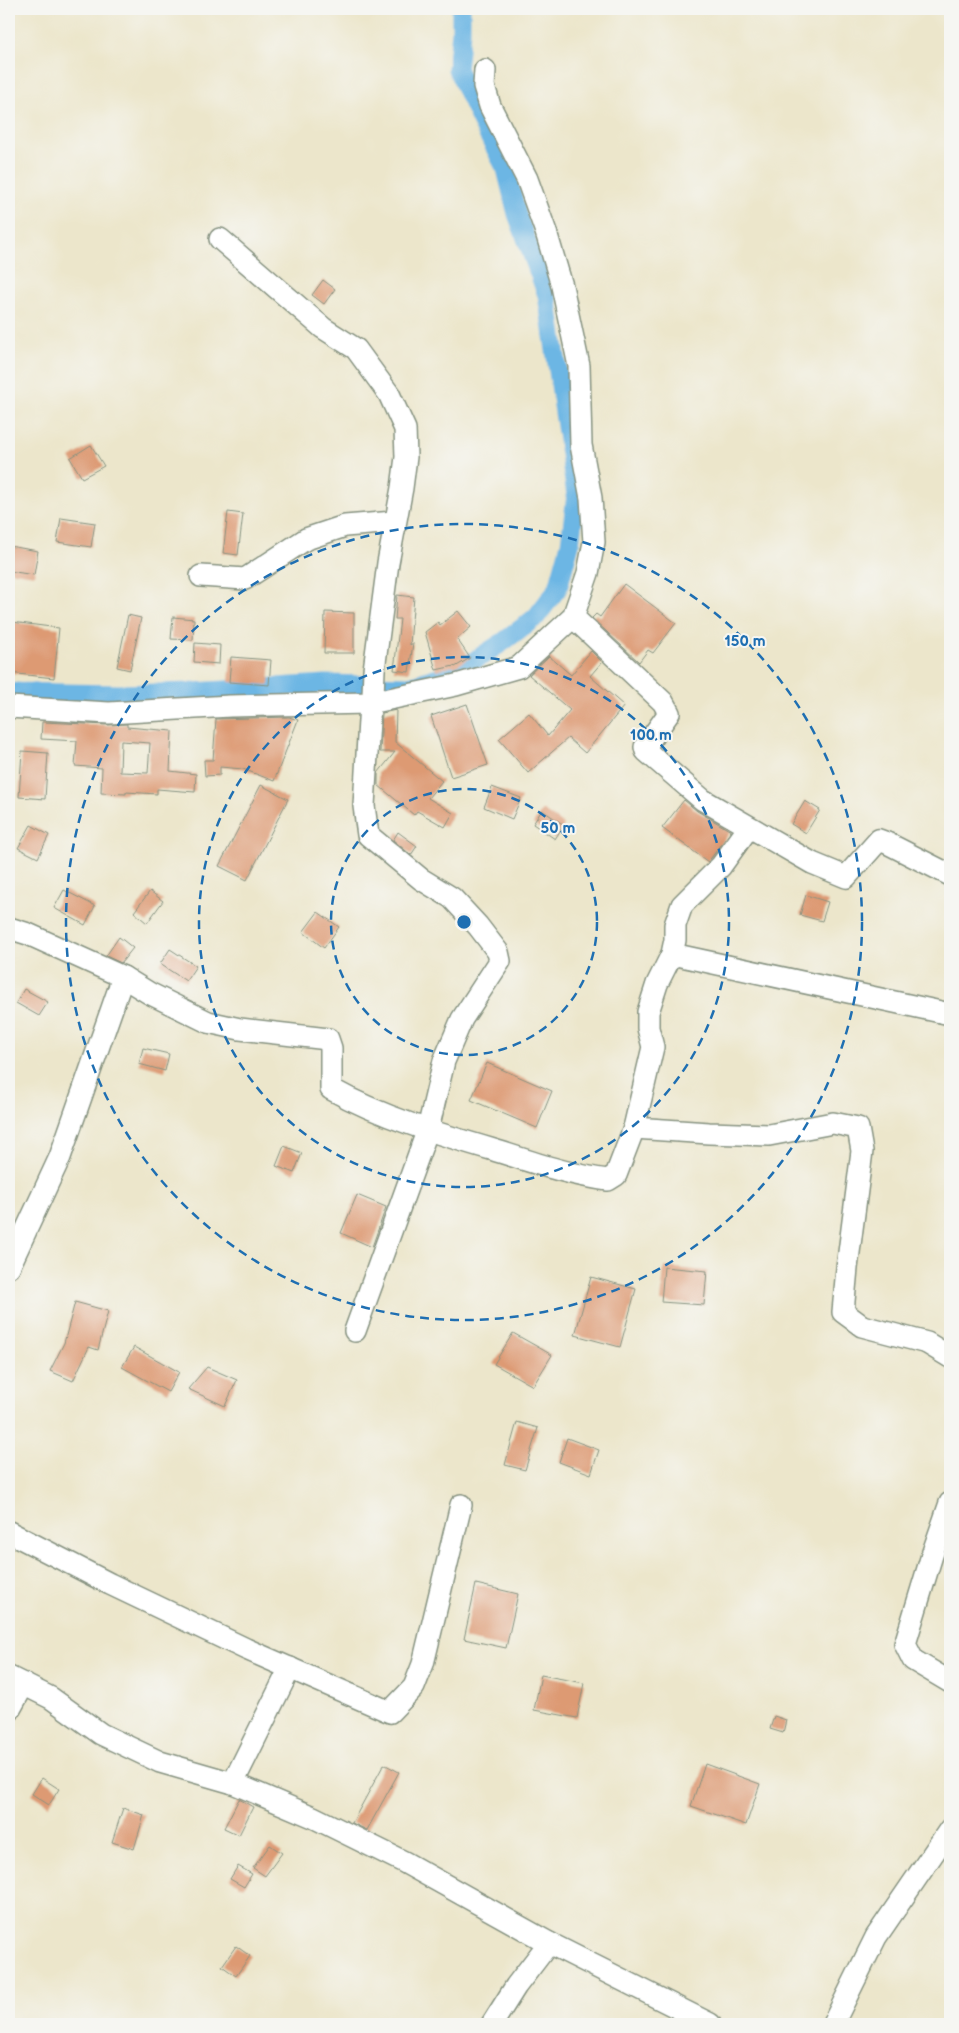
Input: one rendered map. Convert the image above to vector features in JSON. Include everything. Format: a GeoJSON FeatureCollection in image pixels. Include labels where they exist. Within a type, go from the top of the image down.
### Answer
{"type":"FeatureCollection","features":[{"type":"Feature","properties":{"kind":"street"},"geometry":{"type":"LineString","coordinates":[[9,707],[110,713],[372,699],[456,685],[519,667],[573,617],[588,573],[594,542],[591,498],[582,445],[579,366],[562,286],[546,232],[527,179],[490,106],[484,86],[486,70]]}},
{"type":"Feature","properties":{"kind":"street"},"geometry":{"type":"LineString","coordinates":[[220,239],[323,328],[356,349],[389,394],[405,429],[406,456],[404,472],[394,522],[374,670],[364,806],[368,835],[421,879],[452,898],[478,926],[498,952],[500,962],[462,1019],[444,1061],[428,1129],[355,1331]]}},
{"type":"Feature","properties":{"kind":"street"},"geometry":{"type":"LineString","coordinates":[[201,576],[245,578],[306,539],[346,526],[394,522]]}},
{"type":"Feature","properties":{"kind":"street"},"geometry":{"type":"LineString","coordinates":[[573,617],[664,702],[668,713],[645,747],[646,751],[703,800],[812,863],[846,877],[879,840],[950,875]]}},
{"type":"Feature","properties":{"kind":"street"},"geometry":{"type":"LineString","coordinates":[[9,928],[43,940],[123,977],[156,997],[208,1022],[240,1029],[328,1039],[331,1048],[331,1089],[358,1104],[428,1129],[535,1163],[585,1177],[608,1180],[616,1176],[634,1128],[653,1047],[648,1028],[648,1012],[657,984],[672,954],[675,925],[682,905],[698,892],[721,866],[749,826]]}},
{"type":"Feature","properties":{"kind":"street"},"geometry":{"type":"LineString","coordinates":[[672,954],[950,1014]]}},
{"type":"Feature","properties":{"kind":"street"},"geometry":{"type":"LineString","coordinates":[[9,1267],[60,1157],[123,977]]}},
{"type":"Feature","properties":{"kind":"street"},"geometry":{"type":"LineString","coordinates":[[634,1128],[709,1134],[769,1135],[833,1123],[858,1128],[862,1151],[843,1312],[862,1326],[927,1343],[950,1357]]}},
{"type":"Feature","properties":{"kind":"street"},"geometry":{"type":"LineString","coordinates":[[950,1503],[905,1644],[913,1660],[950,1682]]}},
{"type":"Feature","properties":{"kind":"street"},"geometry":{"type":"LineString","coordinates":[[9,1532],[110,1584],[246,1649],[390,1712],[414,1688],[423,1664],[461,1505]]}},
{"type":"Feature","properties":{"kind":"street"},"geometry":{"type":"LineString","coordinates":[[233,1783],[290,1668]]}},
{"type":"Feature","properties":{"kind":"street"},"geometry":{"type":"LineString","coordinates":[[9,1711],[16,1681],[51,1698],[101,1734],[160,1762],[233,1783],[313,1817],[364,1842],[549,1943],[710,2024]]}},
{"type":"Feature","properties":{"kind":"street"},"geometry":{"type":"LineString","coordinates":[[833,2024],[876,1937],[950,1829]]}},
{"type":"Feature","properties":{"kind":"street"},"geometry":{"type":"LineString","coordinates":[[492,2024],[516,1986],[549,1943]]}},
{"type":"Feature","properties":{"kind":"building"},"geometry":{"type":"Polygon","coordinates":[[[323,280],[335,289],[324,304],[312,295],[323,280]]]}},
{"type":"Feature","properties":{"kind":"building"},"geometry":{"type":"Polygon","coordinates":[[[91,445],[104,466],[82,478],[70,458],[91,445]]]}},
{"type":"Feature","properties":{"kind":"building"},"geometry":{"type":"Polygon","coordinates":[[[228,512],[243,514],[238,555],[223,553],[228,512]]]}},
{"type":"Feature","properties":{"kind":"building"},"geometry":{"type":"Polygon","coordinates":[[[61,518],[95,523],[91,547],[57,542],[61,518]]]}},
{"type":"Feature","properties":{"kind":"building"},"geometry":{"type":"Polygon","coordinates":[[[9,546],[38,551],[34,575],[9,571],[9,546]]]}},
{"type":"Feature","properties":{"kind":"building"},"geometry":{"type":"Polygon","coordinates":[[[624,584],[676,623],[653,653],[648,650],[639,662],[592,618],[596,614],[600,617],[624,584]]]}},
{"type":"Feature","properties":{"kind":"building"},"geometry":{"type":"Polygon","coordinates":[[[397,595],[414,597],[410,645],[413,643],[409,672],[394,670],[400,619],[395,619],[397,595]]]}},
{"type":"Feature","properties":{"kind":"building"},"geometry":{"type":"Polygon","coordinates":[[[458,611],[471,627],[457,639],[470,658],[455,667],[436,670],[425,632],[438,622],[440,625],[458,611]]]}},
{"type":"Feature","properties":{"kind":"building"},"geometry":{"type":"Polygon","coordinates":[[[325,612],[354,613],[354,653],[324,653],[325,612]]]}},
{"type":"Feature","properties":{"kind":"building"},"geometry":{"type":"Polygon","coordinates":[[[128,615],[141,618],[130,670],[117,667],[128,615]]]}},
{"type":"Feature","properties":{"kind":"building"},"geometry":{"type":"Polygon","coordinates":[[[173,617],[194,619],[193,640],[171,639],[173,617]]]}},
{"type":"Feature","properties":{"kind":"building"},"geometry":{"type":"Polygon","coordinates":[[[12,622],[59,628],[54,678],[9,673],[12,622]]]}},
{"type":"Feature","properties":{"kind":"building"},"geometry":{"type":"Polygon","coordinates":[[[195,643],[220,645],[219,664],[194,662],[195,643]]]}},
{"type":"Feature","properties":{"kind":"building"},"geometry":{"type":"Polygon","coordinates":[[[591,651],[602,662],[590,676],[624,706],[585,753],[568,738],[528,773],[499,739],[529,713],[548,736],[570,710],[529,675],[549,656],[571,675],[591,651]]]}},
{"type":"Feature","properties":{"kind":"building"},"geometry":{"type":"Polygon","coordinates":[[[231,657],[271,660],[269,685],[229,682],[231,657]]]}},
{"type":"Feature","properties":{"kind":"building"},"geometry":{"type":"Polygon","coordinates":[[[467,704],[488,765],[451,777],[431,716],[467,704]]]}},
{"type":"Feature","properties":{"kind":"building"},"geometry":{"type":"Polygon","coordinates":[[[396,710],[395,742],[442,781],[428,798],[453,813],[445,827],[417,811],[414,815],[378,785],[378,773],[395,752],[380,752],[382,713],[396,710]]]}},
{"type":"Feature","properties":{"kind":"building"},"geometry":{"type":"Polygon","coordinates":[[[289,717],[298,720],[274,781],[243,769],[220,767],[220,775],[205,776],[204,760],[213,760],[216,719],[289,717]]]}},
{"type":"Feature","properties":{"kind":"building"},"geometry":{"type":"Polygon","coordinates":[[[42,722],[127,724],[127,727],[172,731],[170,771],[196,774],[195,792],[157,789],[157,794],[101,793],[102,768],[75,766],[77,741],[41,739],[42,722]],[[121,741],[120,772],[148,773],[150,743],[121,741]]]}},
{"type":"Feature","properties":{"kind":"building"},"geometry":{"type":"Polygon","coordinates":[[[22,751],[48,753],[45,799],[19,797],[22,751]]]}},
{"type":"Feature","properties":{"kind":"building"},"geometry":{"type":"Polygon","coordinates":[[[261,785],[288,799],[247,880],[219,866],[261,785]]]}},
{"type":"Feature","properties":{"kind":"building"},"geometry":{"type":"Polygon","coordinates":[[[492,787],[521,798],[512,819],[484,807],[492,787]]]}},
{"type":"Feature","properties":{"kind":"building"},"geometry":{"type":"Polygon","coordinates":[[[684,800],[697,811],[731,831],[708,862],[662,828],[684,800]]]}},
{"type":"Feature","properties":{"kind":"building"},"geometry":{"type":"Polygon","coordinates":[[[805,801],[820,810],[806,833],[791,824],[805,801]]]}},
{"type":"Feature","properties":{"kind":"building"},"geometry":{"type":"Polygon","coordinates":[[[542,810],[564,825],[555,839],[533,824],[542,810]]]}},
{"type":"Feature","properties":{"kind":"building"},"geometry":{"type":"Polygon","coordinates":[[[31,825],[49,835],[38,858],[18,848],[31,825]]]}},
{"type":"Feature","properties":{"kind":"building"},"geometry":{"type":"Polygon","coordinates":[[[398,832],[417,846],[411,855],[393,840],[398,832]]]}},
{"type":"Feature","properties":{"kind":"building"},"geometry":{"type":"Polygon","coordinates":[[[64,890],[95,906],[85,925],[54,908],[64,890]]]}},
{"type":"Feature","properties":{"kind":"building"},"geometry":{"type":"Polygon","coordinates":[[[150,891],[163,901],[147,923],[134,912],[150,891]]]}},
{"type":"Feature","properties":{"kind":"building"},"geometry":{"type":"Polygon","coordinates":[[[806,895],[828,902],[822,921],[800,915],[806,895]]]}},
{"type":"Feature","properties":{"kind":"building"},"geometry":{"type":"Polygon","coordinates":[[[318,912],[339,927],[324,948],[303,932],[318,912]]]}},
{"type":"Feature","properties":{"kind":"building"},"geometry":{"type":"Polygon","coordinates":[[[119,937],[133,948],[121,963],[106,956],[119,937]]]}},
{"type":"Feature","properties":{"kind":"building"},"geometry":{"type":"Polygon","coordinates":[[[170,949],[196,966],[186,981],[160,964],[170,949]]]}},
{"type":"Feature","properties":{"kind":"building"},"geometry":{"type":"Polygon","coordinates":[[[24,989],[48,1002],[39,1016],[16,1003],[24,989]]]}},
{"type":"Feature","properties":{"kind":"building"},"geometry":{"type":"Polygon","coordinates":[[[143,1048],[169,1054],[165,1071],[139,1064],[143,1048]]]}},
{"type":"Feature","properties":{"kind":"building"},"geometry":{"type":"Polygon","coordinates":[[[487,1063],[552,1091],[537,1128],[471,1100],[487,1063]]]}},
{"type":"Feature","properties":{"kind":"building"},"geometry":{"type":"Polygon","coordinates":[[[284,1146],[302,1153],[294,1173],[276,1166],[284,1146]]]}},
{"type":"Feature","properties":{"kind":"building"},"geometry":{"type":"Polygon","coordinates":[[[357,1195],[386,1207],[372,1247],[341,1233],[357,1195]]]}},
{"type":"Feature","properties":{"kind":"building"},"geometry":{"type":"Polygon","coordinates":[[[664,1267],[707,1271],[704,1305],[661,1302],[664,1267]]]}},
{"type":"Feature","properties":{"kind":"building"},"geometry":{"type":"Polygon","coordinates":[[[591,1277],[636,1289],[620,1347],[575,1335],[591,1277]]]}},
{"type":"Feature","properties":{"kind":"building"},"geometry":{"type":"Polygon","coordinates":[[[75,1302],[108,1311],[98,1350],[89,1347],[73,1381],[50,1371],[64,1343],[75,1302]]]}},
{"type":"Feature","properties":{"kind":"building"},"geometry":{"type":"Polygon","coordinates":[[[513,1333],[552,1355],[533,1386],[494,1364],[513,1333]]]}},
{"type":"Feature","properties":{"kind":"building"},"geometry":{"type":"Polygon","coordinates":[[[134,1347],[179,1372],[168,1392],[122,1367],[134,1347]]]}},
{"type":"Feature","properties":{"kind":"building"},"geometry":{"type":"Polygon","coordinates":[[[207,1367],[237,1380],[225,1406],[188,1389],[207,1367]]]}},
{"type":"Feature","properties":{"kind":"building"},"geometry":{"type":"Polygon","coordinates":[[[517,1422],[538,1428],[525,1470],[505,1465],[517,1422]]]}},
{"type":"Feature","properties":{"kind":"building"},"geometry":{"type":"Polygon","coordinates":[[[567,1438],[599,1450],[591,1474],[559,1462],[567,1438]]]}},
{"type":"Feature","properties":{"kind":"building"},"geometry":{"type":"Polygon","coordinates":[[[476,1584],[518,1594],[506,1648],[464,1639],[476,1584]]]}},
{"type":"Feature","properties":{"kind":"building"},"geometry":{"type":"Polygon","coordinates":[[[541,1675],[584,1683],[577,1718],[534,1710],[541,1675]]]}},
{"type":"Feature","properties":{"kind":"building"},"geometry":{"type":"Polygon","coordinates":[[[774,1716],[786,1720],[783,1733],[770,1729],[774,1716]]]}},
{"type":"Feature","properties":{"kind":"building"},"geometry":{"type":"Polygon","coordinates":[[[384,1764],[399,1772],[367,1830],[352,1823],[384,1764]]]}},
{"type":"Feature","properties":{"kind":"building"},"geometry":{"type":"Polygon","coordinates":[[[705,1764],[760,1784],[746,1825],[691,1806],[705,1764]]]}},
{"type":"Feature","properties":{"kind":"building"},"geometry":{"type":"Polygon","coordinates":[[[42,1778],[59,1789],[49,1805],[32,1794],[42,1778]]]}},
{"type":"Feature","properties":{"kind":"building"},"geometry":{"type":"Polygon","coordinates":[[[239,1799],[253,1807],[239,1835],[224,1828],[239,1799]]]}},
{"type":"Feature","properties":{"kind":"building"},"geometry":{"type":"Polygon","coordinates":[[[123,1808],[144,1815],[134,1849],[112,1842],[123,1808]]]}},
{"type":"Feature","properties":{"kind":"building"},"geometry":{"type":"Polygon","coordinates":[[[270,1845],[282,1853],[265,1876],[253,1868],[270,1845]]]}},
{"type":"Feature","properties":{"kind":"building"},"geometry":{"type":"Polygon","coordinates":[[[238,1866],[252,1874],[244,1887],[230,1879],[238,1866]]]}},
{"type":"Feature","properties":{"kind":"building"},"geometry":{"type":"Polygon","coordinates":[[[236,1946],[250,1956],[236,1976],[222,1966],[236,1946]]]}},
{"type":"Feature","properties":{"kind":"waterway"},"geometry":{"type":"LineString","coordinates":[[9,692],[119,694],[193,692],[326,684],[409,686],[460,670],[503,642],[536,617],[558,588],[570,544],[576,495],[547,295],[517,214],[506,169],[457,69],[461,32],[461,9]]}}]}
